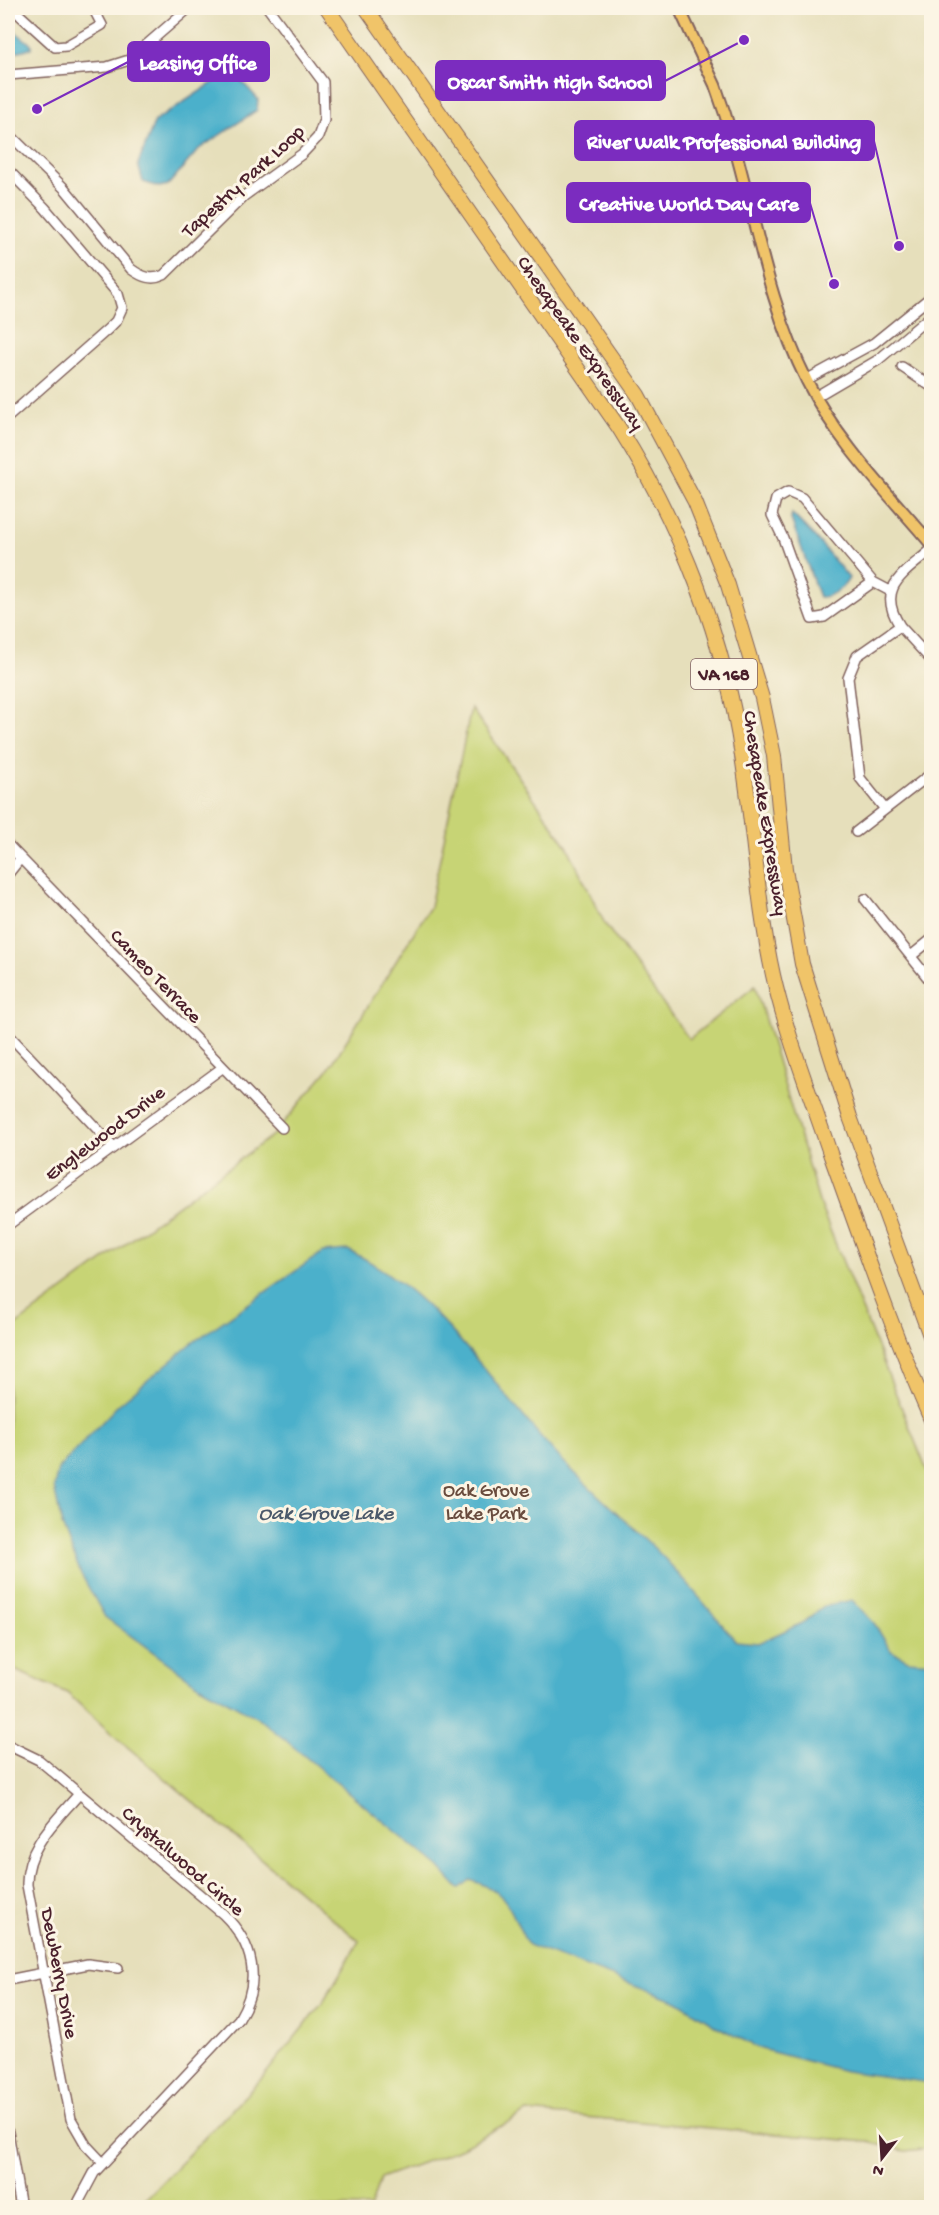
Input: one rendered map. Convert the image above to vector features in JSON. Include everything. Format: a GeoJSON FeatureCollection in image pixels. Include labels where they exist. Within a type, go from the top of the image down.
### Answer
{"type":"FeatureCollection","features":[{"type":"Feature","properties":{"kind":"highway","name":"Chesapeake Expressway"},"geometry":{"type":"LineString","coordinates":[[327,8],[639,459],[695,578],[726,682],[742,754],[759,894],[773,976],[794,1050],[859,1238],[932,1422]]}},
{"type":"Feature","properties":{"kind":"highway","name":"Chesapeake Expressway"},"geometry":{"type":"LineString","coordinates":[[366,8],[638,395],[695,502],[728,585],[762,698],[774,756],[785,869],[802,964],[850,1117],[932,1341]]}},
{"type":"Feature","properties":{"kind":"main road"},"geometry":{"type":"LineString","coordinates":[[680,8],[715,85],[725,114],[778,308],[806,381],[840,435],[932,547]]}},
{"type":"Feature","properties":{"kind":"street"},"geometry":{"type":"LineString","coordinates":[[12,8],[55,47],[66,46],[102,25],[93,8]]}},
{"type":"Feature","properties":{"kind":"street"},"geometry":{"type":"LineString","coordinates":[[8,75],[107,67],[129,60],[189,8]]}},
{"type":"Feature","properties":{"kind":"street","name":"Tapestry Park Loop"},"geometry":{"type":"LineString","coordinates":[[8,133],[65,189],[131,269],[149,278],[164,275],[244,196],[302,154],[318,137],[324,120],[323,82],[268,8]]}},
{"type":"Feature","properties":{"kind":"street"},"geometry":{"type":"LineString","coordinates":[[8,170],[45,208],[118,294],[122,308],[116,321],[108,329],[8,417]]}},
{"type":"Feature","properties":{"kind":"street"},"geometry":{"type":"LineString","coordinates":[[806,381],[874,344],[932,296]]}},
{"type":"Feature","properties":{"kind":"street"},"geometry":{"type":"LineString","coordinates":[[815,397],[872,364],[932,315]]}},
{"type":"Feature","properties":{"kind":"street"},"geometry":{"type":"LineString","coordinates":[[902,367],[932,387]]}},
{"type":"Feature","properties":{"kind":"street"},"geometry":{"type":"LineString","coordinates":[[873,582],[824,617],[812,619],[783,538],[772,515],[776,499],[788,492],[802,498],[873,582],[890,591]]}},
{"type":"Feature","properties":{"kind":"street"},"geometry":{"type":"LineString","coordinates":[[932,547],[896,582],[890,591],[888,602],[890,611],[900,626],[932,662]]}},
{"type":"Feature","properties":{"kind":"street"},"geometry":{"type":"LineString","coordinates":[[884,808],[860,778],[848,678],[857,656],[900,626]]}},
{"type":"Feature","properties":{"kind":"street"},"geometry":{"type":"LineString","coordinates":[[856,832],[932,773]]}},
{"type":"Feature","properties":{"kind":"street","name":"Cameo Terrace"},"geometry":{"type":"LineString","coordinates":[[8,845],[282,1128]]}},
{"type":"Feature","properties":{"kind":"street"},"geometry":{"type":"LineString","coordinates":[[8,874],[21,859]]}},
{"type":"Feature","properties":{"kind":"street"},"geometry":{"type":"LineString","coordinates":[[865,899],[932,983]]}},
{"type":"Feature","properties":{"kind":"street"},"geometry":{"type":"LineString","coordinates":[[911,956],[932,939]]}},
{"type":"Feature","properties":{"kind":"street"},"geometry":{"type":"LineString","coordinates":[[8,1034],[114,1147]]}},
{"type":"Feature","properties":{"kind":"street","name":"Englewood Drive"},"geometry":{"type":"LineString","coordinates":[[8,1225],[222,1068]]}},
{"type":"Feature","properties":{"kind":"street","name":"Crystalwood Circle"},"geometry":{"type":"LineString","coordinates":[[8,1745],[39,1760],[231,1922],[241,1933],[253,1964],[252,1992],[239,2019],[87,2181],[79,2201]]}},
{"type":"Feature","properties":{"kind":"street","name":"Dewberry Drive"},"geometry":{"type":"LineString","coordinates":[[79,1794],[40,1840],[28,1867],[27,1891],[71,2119],[86,2145],[103,2163]]}},
{"type":"Feature","properties":{"kind":"street"},"geometry":{"type":"LineString","coordinates":[[8,1980],[88,1964],[118,1968]]}},
{"type":"Feature","properties":{"kind":"street"},"geometry":{"type":"LineString","coordinates":[[8,2132],[21,2208]]}},
{"type":"Feature","properties":{"kind":"green space","name":"Oak Grove Lake Park"},"geometry":{"type":"Polygon","coordinates":[[[471,708],[567,846],[605,924],[689,1039],[755,986],[820,1205],[931,1481],[931,2148],[905,2151],[868,2142],[527,2112],[457,2150],[380,2178],[371,2207],[138,2207],[263,2077],[324,2001],[359,1941],[112,1734],[67,1693],[8,1667],[8,1331],[274,1134],[330,1067],[430,907],[471,708]]]}},
{"type":"Feature","properties":{"kind":"water"},"geometry":{"type":"Polygon","coordinates":[[[8,26],[32,45],[31,48],[8,54],[8,26]]]}},
{"type":"Feature","properties":{"kind":"water"},"geometry":{"type":"Polygon","coordinates":[[[234,73],[258,99],[257,110],[199,149],[168,185],[159,187],[143,182],[138,164],[155,121],[226,74],[234,73]]]}},
{"type":"Feature","properties":{"kind":"water"},"geometry":{"type":"Polygon","coordinates":[[[792,514],[816,538],[849,578],[832,594],[819,597],[791,519],[792,514]]]}},
{"type":"Feature","properties":{"kind":"water","name":"Oak Grove Lake"},"geometry":{"type":"Polygon","coordinates":[[[348,1250],[379,1267],[433,1312],[481,1364],[563,1461],[667,1561],[736,1641],[758,1643],[802,1623],[825,1606],[852,1600],[874,1623],[891,1651],[908,1660],[931,1662],[931,2083],[845,2071],[761,2049],[718,2027],[677,2001],[528,1945],[508,1904],[502,1897],[484,1885],[470,1880],[459,1889],[439,1867],[261,1720],[200,1686],[105,1617],[81,1574],[62,1525],[54,1487],[58,1469],[118,1405],[192,1343],[323,1252],[348,1250]]]}},
{"type":"Feature","properties":{"kind":"place","name":"Oscar Smith High School"},"geometry":{"type":"Point","coordinates":[744,40]}},
{"type":"Feature","properties":{"kind":"place","name":"Leasing Office"},"geometry":{"type":"Point","coordinates":[37,109]}},
{"type":"Feature","properties":{"kind":"place","name":"River Walk Professional Building"},"geometry":{"type":"Point","coordinates":[899,246]}},
{"type":"Feature","properties":{"kind":"place","name":"Creative World Day Care"},"geometry":{"type":"Point","coordinates":[834,284]}}]}
